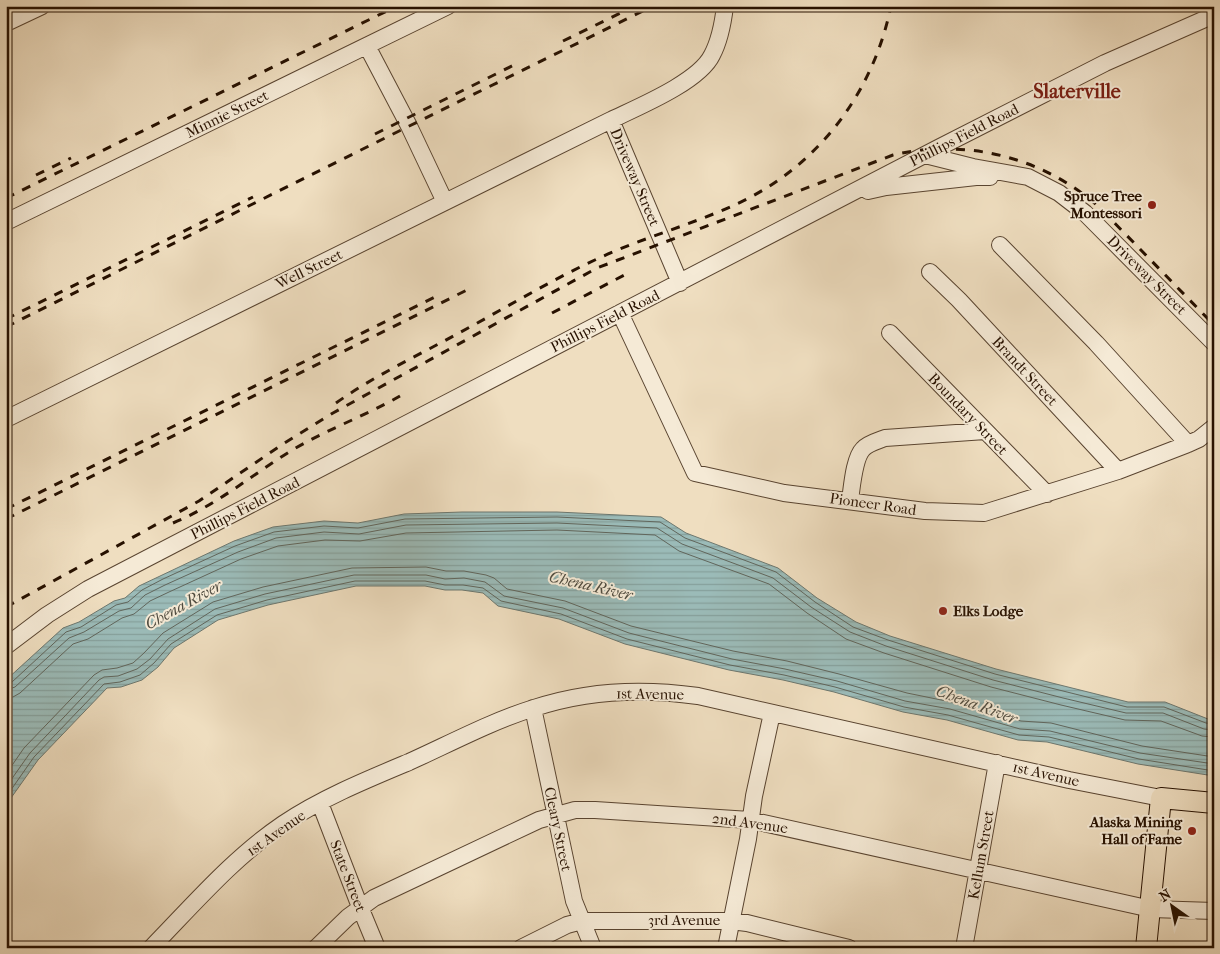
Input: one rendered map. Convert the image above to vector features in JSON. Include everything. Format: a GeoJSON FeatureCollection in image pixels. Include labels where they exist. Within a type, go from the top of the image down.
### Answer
{"type":"FeatureCollection","features":[{"type":"Feature","properties":{"kind":"main road","name":"1st Avenue"},"geometry":{"type":"LineString","coordinates":[[1161,798],[1214,803]]}},
{"type":"Feature","properties":{"kind":"main road"},"geometry":{"type":"LineString","coordinates":[[1146,948],[1161,798]]}},
{"type":"Feature","properties":{"kind":"street"},"geometry":{"type":"LineString","coordinates":[[6,23],[42,6]]}},
{"type":"Feature","properties":{"kind":"street","name":"Minnie Street"},"geometry":{"type":"LineString","coordinates":[[6,222],[448,6]]}},
{"type":"Feature","properties":{"kind":"street","name":"Driveway Street"},"geometry":{"type":"LineString","coordinates":[[680,283],[611,120],[663,95],[693,76],[711,57],[721,31],[725,6]]}},
{"type":"Feature","properties":{"kind":"street","name":"Phillips Field Road"},"geometry":{"type":"LineString","coordinates":[[6,646],[47,615],[88,589],[924,155],[1105,63],[1214,15]]}},
{"type":"Feature","properties":{"kind":"street"},"geometry":{"type":"LineString","coordinates":[[367,46],[409,126],[445,202]]}},
{"type":"Feature","properties":{"kind":"street","name":"Well Street"},"geometry":{"type":"LineString","coordinates":[[6,418],[611,120]]}},
{"type":"Feature","properties":{"kind":"street","name":"Driveway Street"},"geometry":{"type":"LineString","coordinates":[[924,155],[973,168],[1028,177],[1059,192],[1086,213],[1214,343]]}},
{"type":"Feature","properties":{"kind":"street","name":"Driveway Street"},"geometry":{"type":"LineString","coordinates":[[848,195],[886,186],[976,177],[1028,177]]}},
{"type":"Feature","properties":{"kind":"street"},"geometry":{"type":"LineString","coordinates":[[1000,245],[1096,343],[1188,444]]}},
{"type":"Feature","properties":{"kind":"street","name":"Brandt Street"},"geometry":{"type":"LineString","coordinates":[[930,272],[959,300],[1118,471]]}},
{"type":"Feature","properties":{"kind":"street","name":"Pioneer Road"},"geometry":{"type":"LineString","coordinates":[[620,313],[695,473],[784,493],[925,511],[984,513],[1118,471],[1200,439],[1214,427]]}},
{"type":"Feature","properties":{"kind":"street","name":"Boundary Street"},"geometry":{"type":"LineString","coordinates":[[890,333],[1047,494]]}},
{"type":"Feature","properties":{"kind":"street"},"geometry":{"type":"LineString","coordinates":[[850,500],[858,456],[863,448],[873,442],[885,438],[984,431]]}},
{"type":"Feature","properties":{"kind":"street","name":"1st Avenue"},"geometry":{"type":"LineString","coordinates":[[153,947],[230,868],[284,823],[372,778],[534,708],[602,693],[655,691],[698,696],[1069,780],[1161,798]]}},
{"type":"Feature","properties":{"kind":"street","name":"Cleary Street"},"geometry":{"type":"LineString","coordinates":[[534,708],[574,901],[593,948]]}},
{"type":"Feature","properties":{"kind":"street"},"geometry":{"type":"LineString","coordinates":[[726,948],[772,713]]}},
{"type":"Feature","properties":{"kind":"street","name":"Kellum Street"},"geometry":{"type":"LineString","coordinates":[[964,948],[997,763]]}},
{"type":"Feature","properties":{"kind":"street","name":"State Street"},"geometry":{"type":"LineString","coordinates":[[320,803],[377,948]]}},
{"type":"Feature","properties":{"kind":"street","name":"2nd Avenue"},"geometry":{"type":"LineString","coordinates":[[316,948],[360,907],[374,898],[539,820],[575,810],[750,820],[1151,908],[1214,911]]}},
{"type":"Feature","properties":{"kind":"street","name":"3rd Avenue"},"geometry":{"type":"LineString","coordinates":[[521,948],[582,921],[731,921],[747,923],[849,948]]}},
{"type":"Feature","properties":{"kind":"water","name":"Chena River"},"geometry":{"type":"Polygon","coordinates":[[[557,512],[661,517],[686,533],[778,568],[817,598],[856,622],[890,636],[996,669],[1128,702],[1165,702],[1208,719],[1214,719],[1214,776],[1138,764],[1047,742],[1018,740],[947,720],[903,712],[834,692],[729,670],[625,644],[559,619],[498,606],[483,593],[445,590],[425,586],[356,586],[268,605],[218,620],[174,648],[158,667],[142,680],[121,687],[107,688],[38,760],[6,805],[6,680],[63,628],[79,622],[114,601],[125,598],[139,586],[234,541],[273,527],[324,521],[358,523],[404,514],[557,512]]]}},
{"type":"Feature","properties":{"kind":"railway"},"geometry":{"type":"LineString","coordinates":[[6,198],[397,6]]}},
{"type":"Feature","properties":{"kind":"railway"},"geometry":{"type":"LineString","coordinates":[[563,41],[635,6]]}},
{"type":"Feature","properties":{"kind":"railway"},"geometry":{"type":"LineString","coordinates":[[6,327],[653,6]]}},
{"type":"Feature","properties":{"kind":"railway"},"geometry":{"type":"LineString","coordinates":[[336,403],[380,375],[579,268],[634,243],[729,208],[774,183],[799,164],[821,143],[841,119],[858,93],[872,66],[883,37],[891,6]]}},
{"type":"Feature","properties":{"kind":"railway"},"geometry":{"type":"LineString","coordinates":[[375,134],[516,64]]}},
{"type":"Feature","properties":{"kind":"railway"},"geometry":{"type":"LineString","coordinates":[[6,607],[199,501],[283,444],[333,413],[597,268],[893,155],[921,150],[975,151],[1002,156],[1028,164],[1053,175],[1099,207],[1214,325]]}},
{"type":"Feature","properties":{"kind":"railway"},"geometry":{"type":"LineString","coordinates":[[36,175],[71,158]]}},
{"type":"Feature","properties":{"kind":"railway"},"geometry":{"type":"LineString","coordinates":[[6,319],[253,197]]}},
{"type":"Feature","properties":{"kind":"railway"},"geometry":{"type":"LineString","coordinates":[[552,313],[630,272]]}},
{"type":"Feature","properties":{"kind":"railway"},"geometry":{"type":"LineString","coordinates":[[6,519],[467,290]]}},
{"type":"Feature","properties":{"kind":"railway"},"geometry":{"type":"LineString","coordinates":[[6,509],[435,297]]}},
{"type":"Feature","properties":{"kind":"railway"},"geometry":{"type":"LineString","coordinates":[[173,523],[220,498],[294,449],[400,396]]}},
{"type":"Feature","properties":{"kind":"place","name":"Spruce Tree Montessori"},"geometry":{"type":"Point","coordinates":[1152,205]}},
{"type":"Feature","properties":{"kind":"place","name":"Elks Lodge"},"geometry":{"type":"Point","coordinates":[943,611]}},
{"type":"Feature","properties":{"kind":"place","name":"Alaska Mining Hall of Fame"},"geometry":{"type":"Point","coordinates":[1192,831]}},
{"type":"Feature","properties":{"kind":"district","name":"Slaterville"},"geometry":{"type":"Point","coordinates":[1077,91]}}]}
